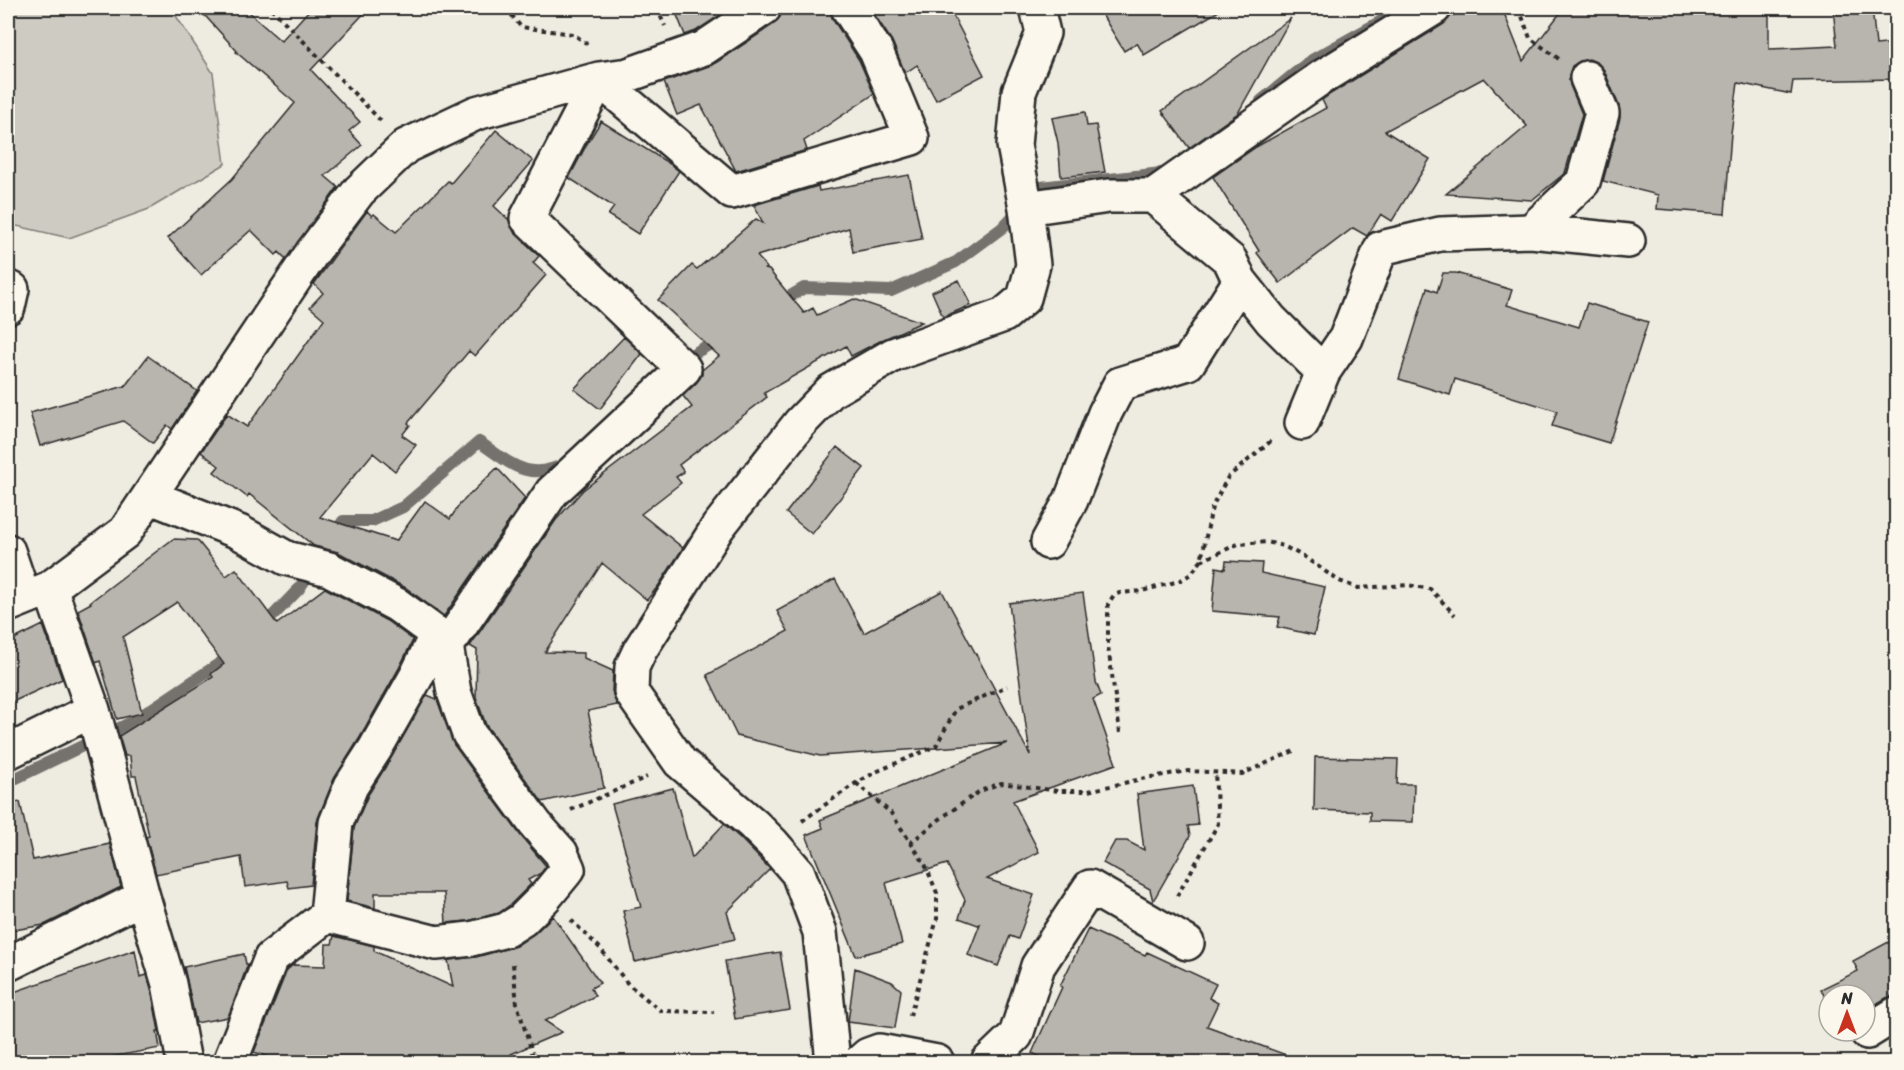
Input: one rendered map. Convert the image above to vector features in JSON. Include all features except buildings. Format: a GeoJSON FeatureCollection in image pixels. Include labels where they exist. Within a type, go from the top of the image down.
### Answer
{"type":"FeatureCollection","features":[{"type":"Feature","properties":{"kind":"street"},"geometry":{"type":"LineString","coordinates":[[27,597],[125,532],[151,497],[312,253],[359,191],[406,146],[476,113],[614,77],[704,48],[764,8]]}},
{"type":"Feature","properties":{"kind":"street"},"geometry":{"type":"LineString","coordinates":[[614,77],[732,192],[912,138],[876,51],[848,8]]}},
{"type":"Feature","properties":{"kind":"street"},"geometry":{"type":"LineString","coordinates":[[833,1062],[820,932],[798,873],[753,824],[681,762],[631,692],[632,666],[718,527],[800,423],[831,391],[893,355],[1004,315],[1024,298],[1033,265],[1026,207],[1014,145],[1019,92],[1043,33],[1037,8]]}},
{"type":"Feature","properties":{"kind":"street"},"geometry":{"type":"LineString","coordinates":[[1026,207],[1109,196],[1154,196],[1322,77],[1434,8]]}},
{"type":"Feature","properties":{"kind":"street"},"geometry":{"type":"LineString","coordinates":[[230,1062],[271,958],[327,915],[336,823],[351,786],[410,687],[435,638],[445,640],[453,637],[552,492],[684,369],[527,218],[614,77]]}},
{"type":"Feature","properties":{"kind":"street"},"geometry":{"type":"LineString","coordinates":[[1531,231],[1583,182],[1602,113],[1587,78]]}},
{"type":"Feature","properties":{"kind":"street"},"geometry":{"type":"LineString","coordinates":[[1154,196],[1230,260],[1240,281],[1270,320],[1323,372]]}},
{"type":"Feature","properties":{"kind":"street"},"geometry":{"type":"LineString","coordinates":[[1302,423],[1323,372],[1346,338],[1381,248],[1440,234],[1531,231],[1628,241]]}},
{"type":"Feature","properties":{"kind":"street"},"geometry":{"type":"LineString","coordinates":[[1048,542],[1071,500],[1105,413],[1120,384],[1188,363],[1240,281]]}},
{"type":"Feature","properties":{"kind":"street"},"geometry":{"type":"LineString","coordinates":[[151,497],[239,532],[286,558],[329,569],[397,605],[445,640],[454,692],[469,734],[536,825],[561,853],[568,869],[522,920],[509,927],[471,939],[436,943],[327,915]]}},
{"type":"Feature","properties":{"kind":"street"},"geometry":{"type":"LineString","coordinates":[[8,551],[27,597],[93,710],[143,897],[169,984],[184,1062]]}},
{"type":"Feature","properties":{"kind":"street"},"geometry":{"type":"LineString","coordinates":[[8,752],[93,710]]}},
{"type":"Feature","properties":{"kind":"street"},"geometry":{"type":"LineString","coordinates":[[988,1062],[1016,1035],[1038,966],[1090,887],[1187,943]]}},
{"type":"Feature","properties":{"kind":"street"},"geometry":{"type":"LineString","coordinates":[[8,964],[143,897]]}},
{"type":"Feature","properties":{"kind":"street"},"geometry":{"type":"LineString","coordinates":[[1877,1026],[1896,1014]]}},
{"type":"Feature","properties":{"kind":"street"},"geometry":{"type":"LineString","coordinates":[[860,1062],[868,1055],[879,1051],[937,1062]]}},
{"type":"Feature","properties":{"kind":"path"},"geometry":{"type":"LineString","coordinates":[[271,8],[406,146]]}},
{"type":"Feature","properties":{"kind":"path"},"geometry":{"type":"LineString","coordinates":[[506,8],[520,27],[573,34],[614,77]]}},
{"type":"Feature","properties":{"kind":"path"},"geometry":{"type":"LineString","coordinates":[[1519,8],[1530,38],[1587,78]]}},
{"type":"Feature","properties":{"kind":"path"},"geometry":{"type":"LineString","coordinates":[[1890,31],[1896,30]]}},
{"type":"Feature","properties":{"kind":"path"},"geometry":{"type":"LineString","coordinates":[[1120,733],[1108,646],[1108,604],[1114,595],[1120,592],[1142,591],[1179,581],[1191,574],[1201,561],[1212,507],[1228,477],[1271,441],[1302,423]]}},
{"type":"Feature","properties":{"kind":"path"},"geometry":{"type":"LineString","coordinates":[[1201,561],[1238,544],[1267,542],[1283,546],[1303,556],[1339,581],[1358,588],[1408,585],[1430,589],[1455,615]]}},
{"type":"Feature","properties":{"kind":"path"},"geometry":{"type":"LineString","coordinates":[[773,844],[856,783],[936,746],[956,709],[1007,686]]}},
{"type":"Feature","properties":{"kind":"path"},"geometry":{"type":"LineString","coordinates":[[910,843],[980,791],[1001,783],[1058,791],[1088,791],[1188,771],[1242,774],[1296,750]]}},
{"type":"Feature","properties":{"kind":"path"},"geometry":{"type":"LineString","coordinates":[[536,825],[681,762]]}},
{"type":"Feature","properties":{"kind":"path"},"geometry":{"type":"LineString","coordinates":[[1159,927],[1218,824],[1215,772]]}},
{"type":"Feature","properties":{"kind":"path"},"geometry":{"type":"LineString","coordinates":[[856,783],[891,813],[925,864],[937,894],[937,919],[899,1055]]}},
{"type":"Feature","properties":{"kind":"path"},"geometry":{"type":"LineString","coordinates":[[545,897],[599,947],[627,984],[661,1011],[714,1012]]}},
{"type":"Feature","properties":{"kind":"path"},"geometry":{"type":"LineString","coordinates":[[509,927],[517,1005],[535,1062]]}},
{"type":"Feature","properties":{"kind":"shaded area"},"geometry":{"type":"Polygon","coordinates":[[[8,8],[171,8],[213,73],[225,164],[149,209],[69,238],[8,224],[8,8]]]}},
{"type":"Feature","properties":{"kind":"waterway"},"geometry":{"type":"LineString","coordinates":[[1261,101],[1310,61],[1392,15]]}},
{"type":"Feature","properties":{"kind":"waterway"},"geometry":{"type":"LineString","coordinates":[[777,304],[804,288],[891,291],[956,262],[1002,228],[1041,187],[1170,172]]}},
{"type":"Feature","properties":{"kind":"waterway"},"geometry":{"type":"LineString","coordinates":[[679,362],[721,338]]}},
{"type":"Feature","properties":{"kind":"waterway"},"geometry":{"type":"LineString","coordinates":[[261,628],[299,589],[343,521],[372,521],[403,507],[479,442],[510,463],[530,471],[552,469],[566,463]]}},
{"type":"Feature","properties":{"kind":"waterway"},"geometry":{"type":"LineString","coordinates":[[8,782],[132,722],[235,653]]}}]}
